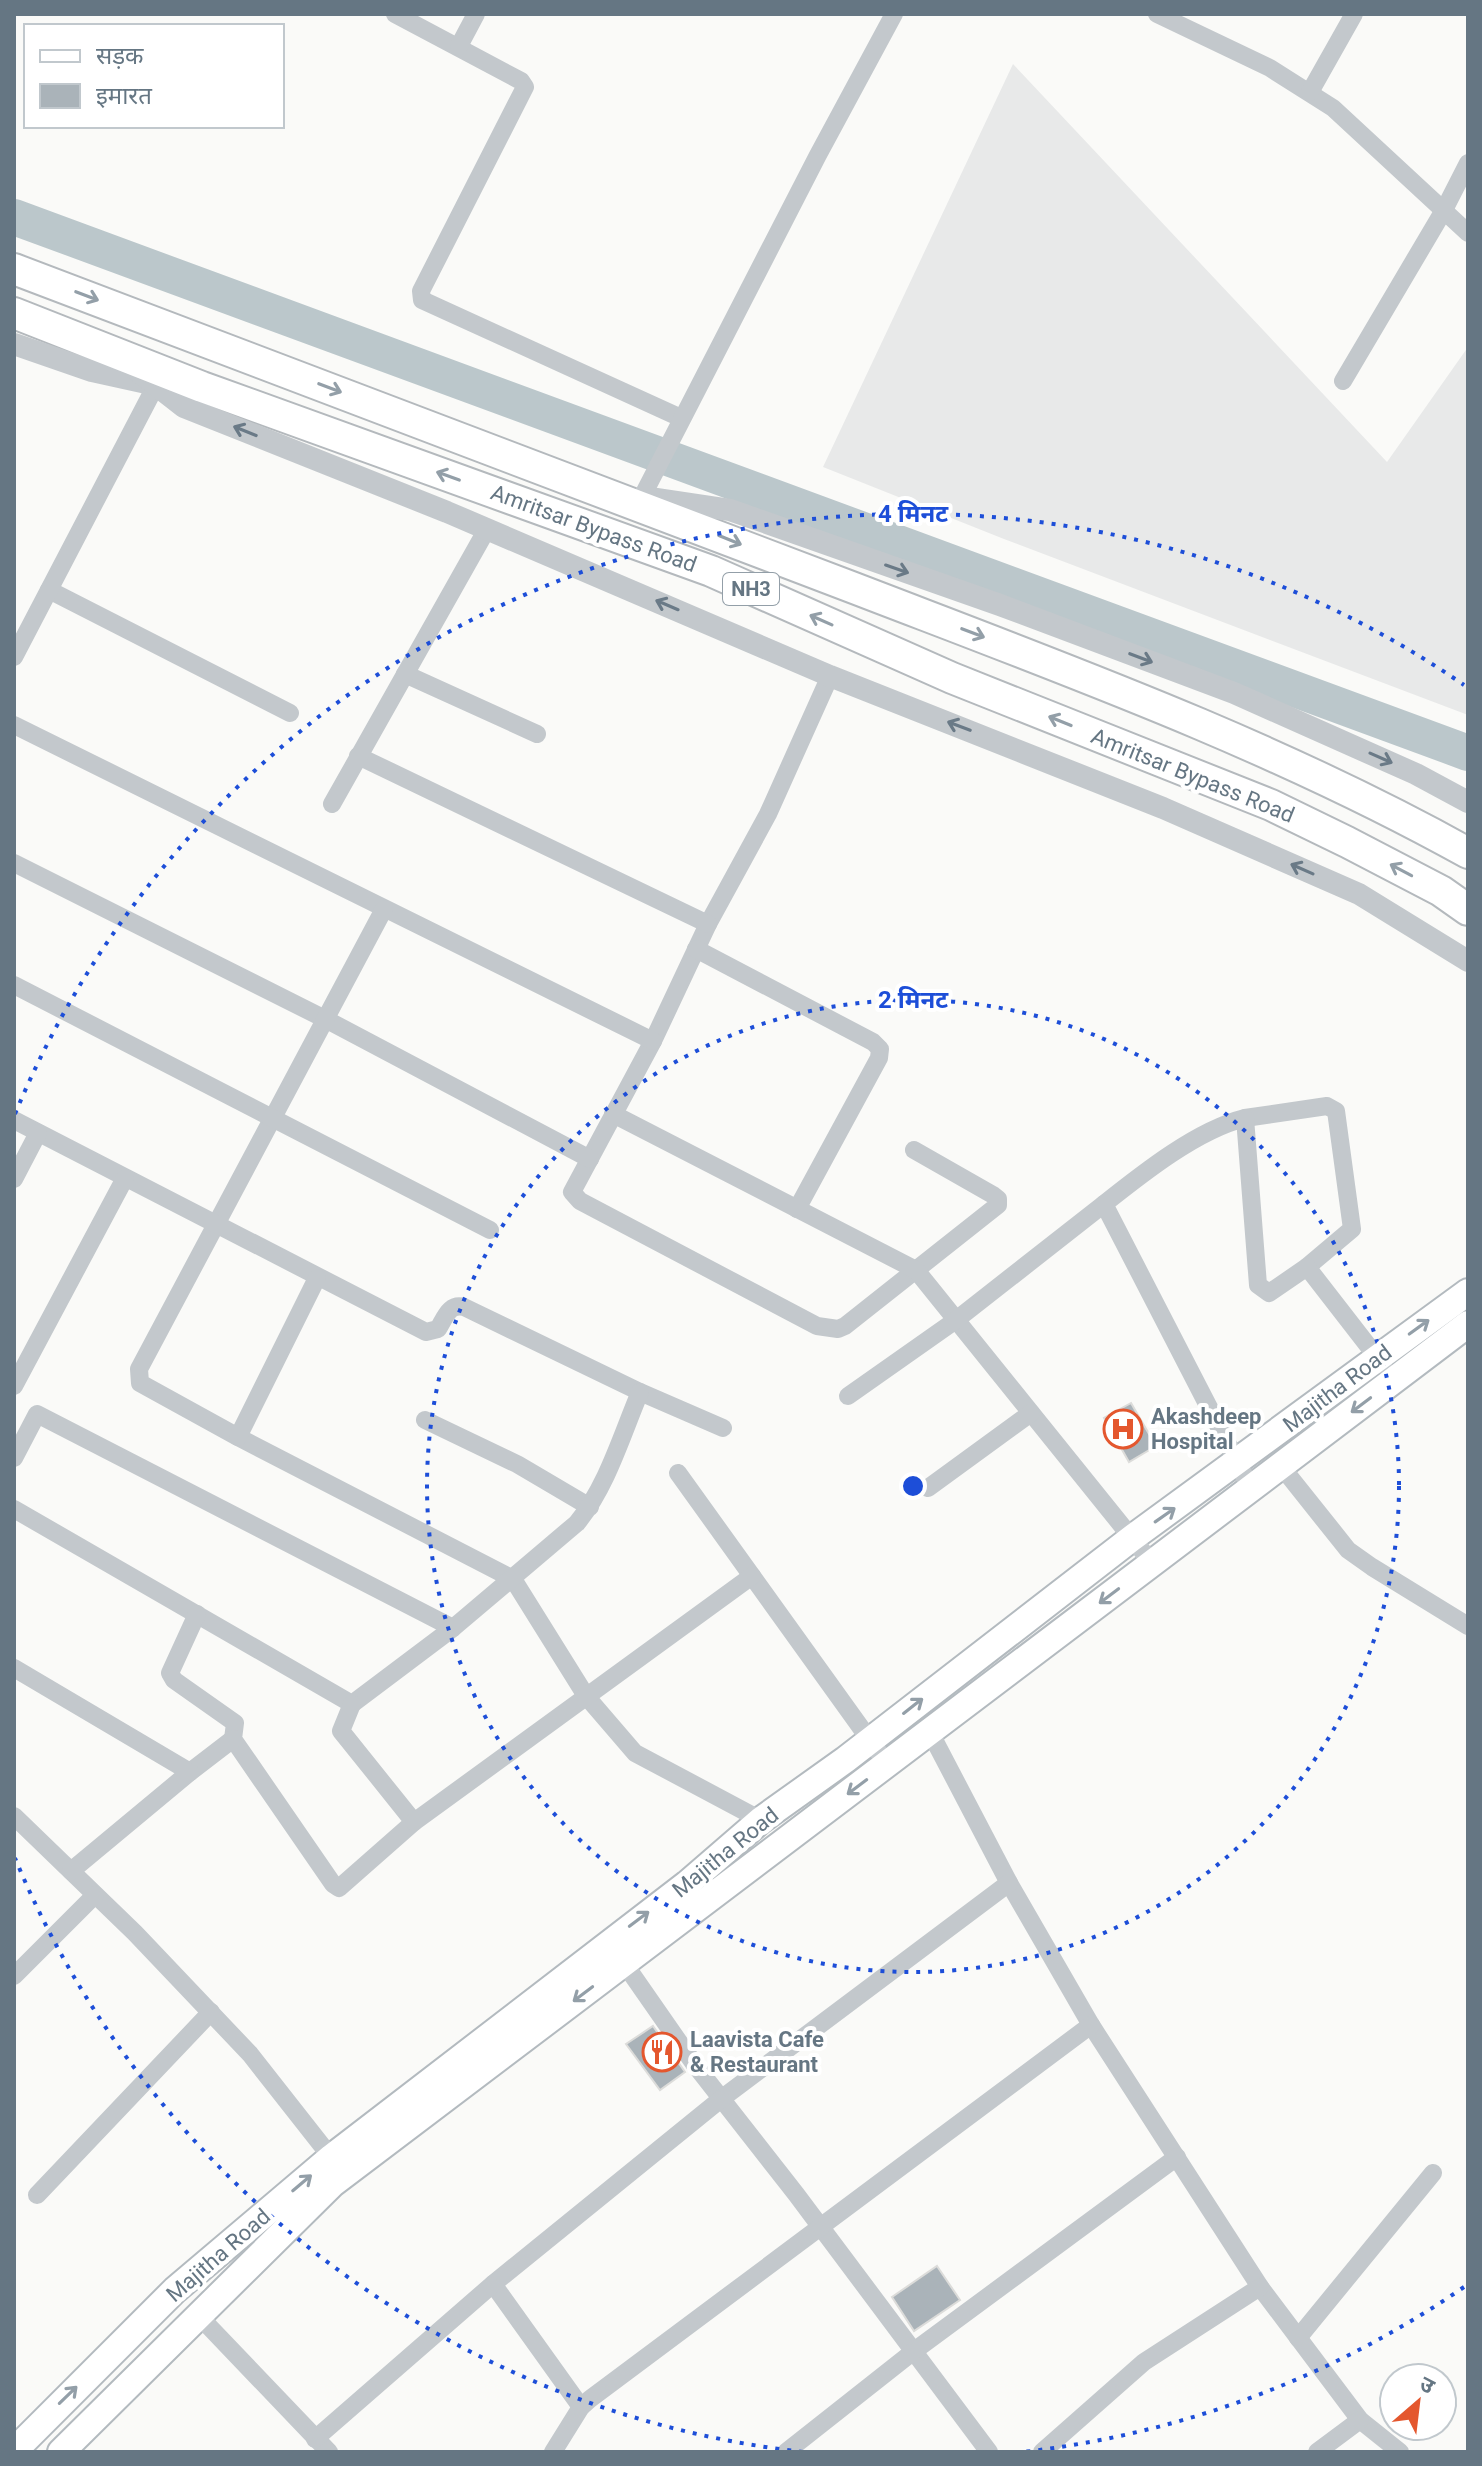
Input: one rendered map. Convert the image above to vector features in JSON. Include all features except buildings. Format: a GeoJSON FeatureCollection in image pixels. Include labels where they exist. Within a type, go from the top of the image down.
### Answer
{"type":"FeatureCollection","features":[{"type":"Feature","properties":{"kind":"highway","name":"Amritsar Bypass Road"},"geometry":{"type":"LineString","coordinates":[[14,269],[606,492],[1177,714],[1316,774],[1468,853]]}},
{"type":"Feature","properties":{"kind":"highway","name":"Amritsar Bypass Road"},"geometry":{"type":"LineString","coordinates":[[14,313],[202,387],[711,571],[952,678],[1271,805],[1441,891],[1468,910]]}},
{"type":"Feature","properties":{"kind":"main road","name":"Majitha Road"},"geometry":{"type":"LineString","coordinates":[[14,2451],[175,2290],[338,2166],[687,1884],[761,1820],[1132,1538],[1468,1292]]}},
{"type":"Feature","properties":{"kind":"main road","name":"Majitha Road"},"geometry":{"type":"LineString","coordinates":[[61,2452],[332,2184],[338,2166],[624,1963],[1466,1329]]}},
{"type":"Feature","properties":{"kind":"street"},"geometry":{"type":"LineString","coordinates":[[395,14],[459,46],[521,81],[525,87],[421,291],[422,300],[678,425]]}},
{"type":"Feature","properties":{"kind":"street"},"geometry":{"type":"LineString","coordinates":[[459,46],[476,14]]}},
{"type":"Feature","properties":{"kind":"street"},"geometry":{"type":"LineString","coordinates":[[642,497],[894,14]]}},
{"type":"Feature","properties":{"kind":"street"},"geometry":{"type":"LineString","coordinates":[[1157,14],[1270,68],[1333,108],[1468,233]]}},
{"type":"Feature","properties":{"kind":"street"},"geometry":{"type":"LineString","coordinates":[[1310,92],[1354,14]]}},
{"type":"Feature","properties":{"kind":"street"},"geometry":{"type":"LineString","coordinates":[[1343,381],[1444,210],[1468,163]]}},
{"type":"Feature","properties":{"kind":"street"},"geometry":{"type":"LineString","coordinates":[[14,344],[92,371],[156,385]]}},
{"type":"Feature","properties":{"kind":"street"},"geometry":{"type":"LineString","coordinates":[[114,352],[184,407],[487,529],[830,676],[1163,808],[1359,894],[1468,961]]}},
{"type":"Feature","properties":{"kind":"street"},"geometry":{"type":"LineString","coordinates":[[14,657],[156,385]]}},
{"type":"Feature","properties":{"kind":"street"},"geometry":{"type":"LineString","coordinates":[[606,492],[730,510],[1000,605],[1234,693],[1416,774],[1468,802]]}},
{"type":"Feature","properties":{"kind":"street"},"geometry":{"type":"LineString","coordinates":[[332,804],[487,529]]}},
{"type":"Feature","properties":{"kind":"street"},"geometry":{"type":"LineString","coordinates":[[49,590],[290,713]]}},
{"type":"Feature","properties":{"kind":"street"},"geometry":{"type":"LineString","coordinates":[[405,674],[537,734]]}},
{"type":"Feature","properties":{"kind":"street"},"geometry":{"type":"LineString","coordinates":[[830,676],[768,814],[708,924],[653,1041],[572,1192],[576,1199],[817,1326],[838,1329],[997,1207],[999,1202],[993,1195],[914,1150]]}},
{"type":"Feature","properties":{"kind":"street"},"geometry":{"type":"LineString","coordinates":[[14,725],[653,1041]]}},
{"type":"Feature","properties":{"kind":"street"},"geometry":{"type":"LineString","coordinates":[[358,756],[708,924]]}},
{"type":"Feature","properties":{"kind":"street"},"geometry":{"type":"LineString","coordinates":[[14,863],[327,1020],[590,1159]]}},
{"type":"Feature","properties":{"kind":"street"},"geometry":{"type":"LineString","coordinates":[[384,909],[139,1369],[140,1383],[513,1579],[586,1696],[635,1753],[761,1820]]}},
{"type":"Feature","properties":{"kind":"street"},"geometry":{"type":"LineString","coordinates":[[696,949],[873,1042],[880,1049],[879,1058],[797,1209]]}},
{"type":"Feature","properties":{"kind":"street"},"geometry":{"type":"LineString","coordinates":[[14,985],[490,1230]]}},
{"type":"Feature","properties":{"kind":"street"},"geometry":{"type":"LineString","coordinates":[[848,1396],[956,1320],[1169,1156],[1229,1122],[1245,1118],[1327,1106],[1336,1111],[1352,1229],[1307,1267],[1269,1293],[1258,1285],[1245,1118]]}},
{"type":"Feature","properties":{"kind":"street"},"geometry":{"type":"LineString","coordinates":[[613,1114],[916,1270],[1152,1563]]}},
{"type":"Feature","properties":{"kind":"street"},"geometry":{"type":"LineString","coordinates":[[14,1120],[426,1332],[438,1329],[450,1309],[464,1307],[640,1392],[723,1428]]}},
{"type":"Feature","properties":{"kind":"street"},"geometry":{"type":"LineString","coordinates":[[14,1179],[38,1133]]}},
{"type":"Feature","properties":{"kind":"street"},"geometry":{"type":"LineString","coordinates":[[125,1178],[14,1387],[37,1414],[453,1628]]}},
{"type":"Feature","properties":{"kind":"street"},"geometry":{"type":"LineString","coordinates":[[1104,1204],[1251,1489]]}},
{"type":"Feature","properties":{"kind":"street"},"geometry":{"type":"LineString","coordinates":[[1307,1267],[1395,1380]]}},
{"type":"Feature","properties":{"kind":"street"},"geometry":{"type":"LineString","coordinates":[[238,1437],[317,1278]]}},
{"type":"Feature","properties":{"kind":"street"},"geometry":{"type":"LineString","coordinates":[[414,1822],[341,1731],[352,1704],[453,1628],[577,1523],[590,1507],[640,1392]]}},
{"type":"Feature","properties":{"kind":"street"},"geometry":{"type":"LineString","coordinates":[[928,1488],[1031,1413]]}},
{"type":"Feature","properties":{"kind":"street"},"geometry":{"type":"LineString","coordinates":[[14,1458],[37,1414]]}},
{"type":"Feature","properties":{"kind":"street"},"geometry":{"type":"LineString","coordinates":[[425,1420],[517,1464],[590,1507]]}},
{"type":"Feature","properties":{"kind":"street"},"geometry":{"type":"LineString","coordinates":[[1281,1466],[1348,1550],[1468,1626]]}},
{"type":"Feature","properties":{"kind":"street"},"geometry":{"type":"LineString","coordinates":[[678,1473],[887,1764]]}},
{"type":"Feature","properties":{"kind":"street"},"geometry":{"type":"LineString","coordinates":[[14,1509],[352,1704]]}},
{"type":"Feature","properties":{"kind":"street"},"geometry":{"type":"LineString","coordinates":[[197,1614],[170,1673],[174,1680],[235,1723],[233,1739],[337,1887],[346,1884],[414,1822],[752,1576]]}},
{"type":"Feature","properties":{"kind":"street"},"geometry":{"type":"LineString","coordinates":[[14,1668],[190,1772]]}},
{"type":"Feature","properties":{"kind":"street"},"geometry":{"type":"LineString","coordinates":[[930,1732],[1009,1883],[1091,2025],[1260,2287],[1360,2420],[1400,2452]]}},
{"type":"Feature","properties":{"kind":"street"},"geometry":{"type":"LineString","coordinates":[[71,1871],[233,1739]]}},
{"type":"Feature","properties":{"kind":"street"},"geometry":{"type":"LineString","coordinates":[[14,1816],[250,2054],[338,2166]]}},
{"type":"Feature","properties":{"kind":"street"},"geometry":{"type":"LineString","coordinates":[[199,2316],[322,2446],[493,2284],[721,2099],[1009,1883]]}},
{"type":"Feature","properties":{"kind":"street"},"geometry":{"type":"LineString","coordinates":[[14,1976],[95,1895]]}},
{"type":"Feature","properties":{"kind":"street"},"geometry":{"type":"LineString","coordinates":[[624,1963],[721,2099],[989,2452]]}},
{"type":"Feature","properties":{"kind":"street"},"geometry":{"type":"LineString","coordinates":[[37,2195],[211,2012]]}},
{"type":"Feature","properties":{"kind":"street"},"geometry":{"type":"LineString","coordinates":[[553,2452],[581,2407],[1091,2025]]}},
{"type":"Feature","properties":{"kind":"street"},"geometry":{"type":"LineString","coordinates":[[786,2452],[914,2351],[1177,2157]]}},
{"type":"Feature","properties":{"kind":"street"},"geometry":{"type":"LineString","coordinates":[[1298,2338],[1433,2173]]}},
{"type":"Feature","properties":{"kind":"street"},"geometry":{"type":"LineString","coordinates":[[493,2284],[581,2407]]}},
{"type":"Feature","properties":{"kind":"street"},"geometry":{"type":"LineString","coordinates":[[1042,2452],[1144,2362],[1260,2287]]}},
{"type":"Feature","properties":{"kind":"street"},"geometry":{"type":"LineString","coordinates":[[1317,2452],[1360,2420]]}},
{"type":"Feature","properties":{"kind":"shaded area"},"geometry":{"type":"Polygon","coordinates":[[[1013,64],[1387,462],[1468,347],[1468,715],[823,467],[1013,64]]]}},
{"type":"Feature","properties":{"kind":"waterway"},"geometry":{"type":"LineString","coordinates":[[14,217],[1468,753]]}},
{"type":"Feature","properties":{"kind":"place","name":"Akashdeep Hospital"},"geometry":{"type":"Point","coordinates":[1123,1429]}},
{"type":"Feature","properties":{"kind":"place","name":"Laavista Cafe & Restaurant"},"geometry":{"type":"Point","coordinates":[662,2052]}}]}
